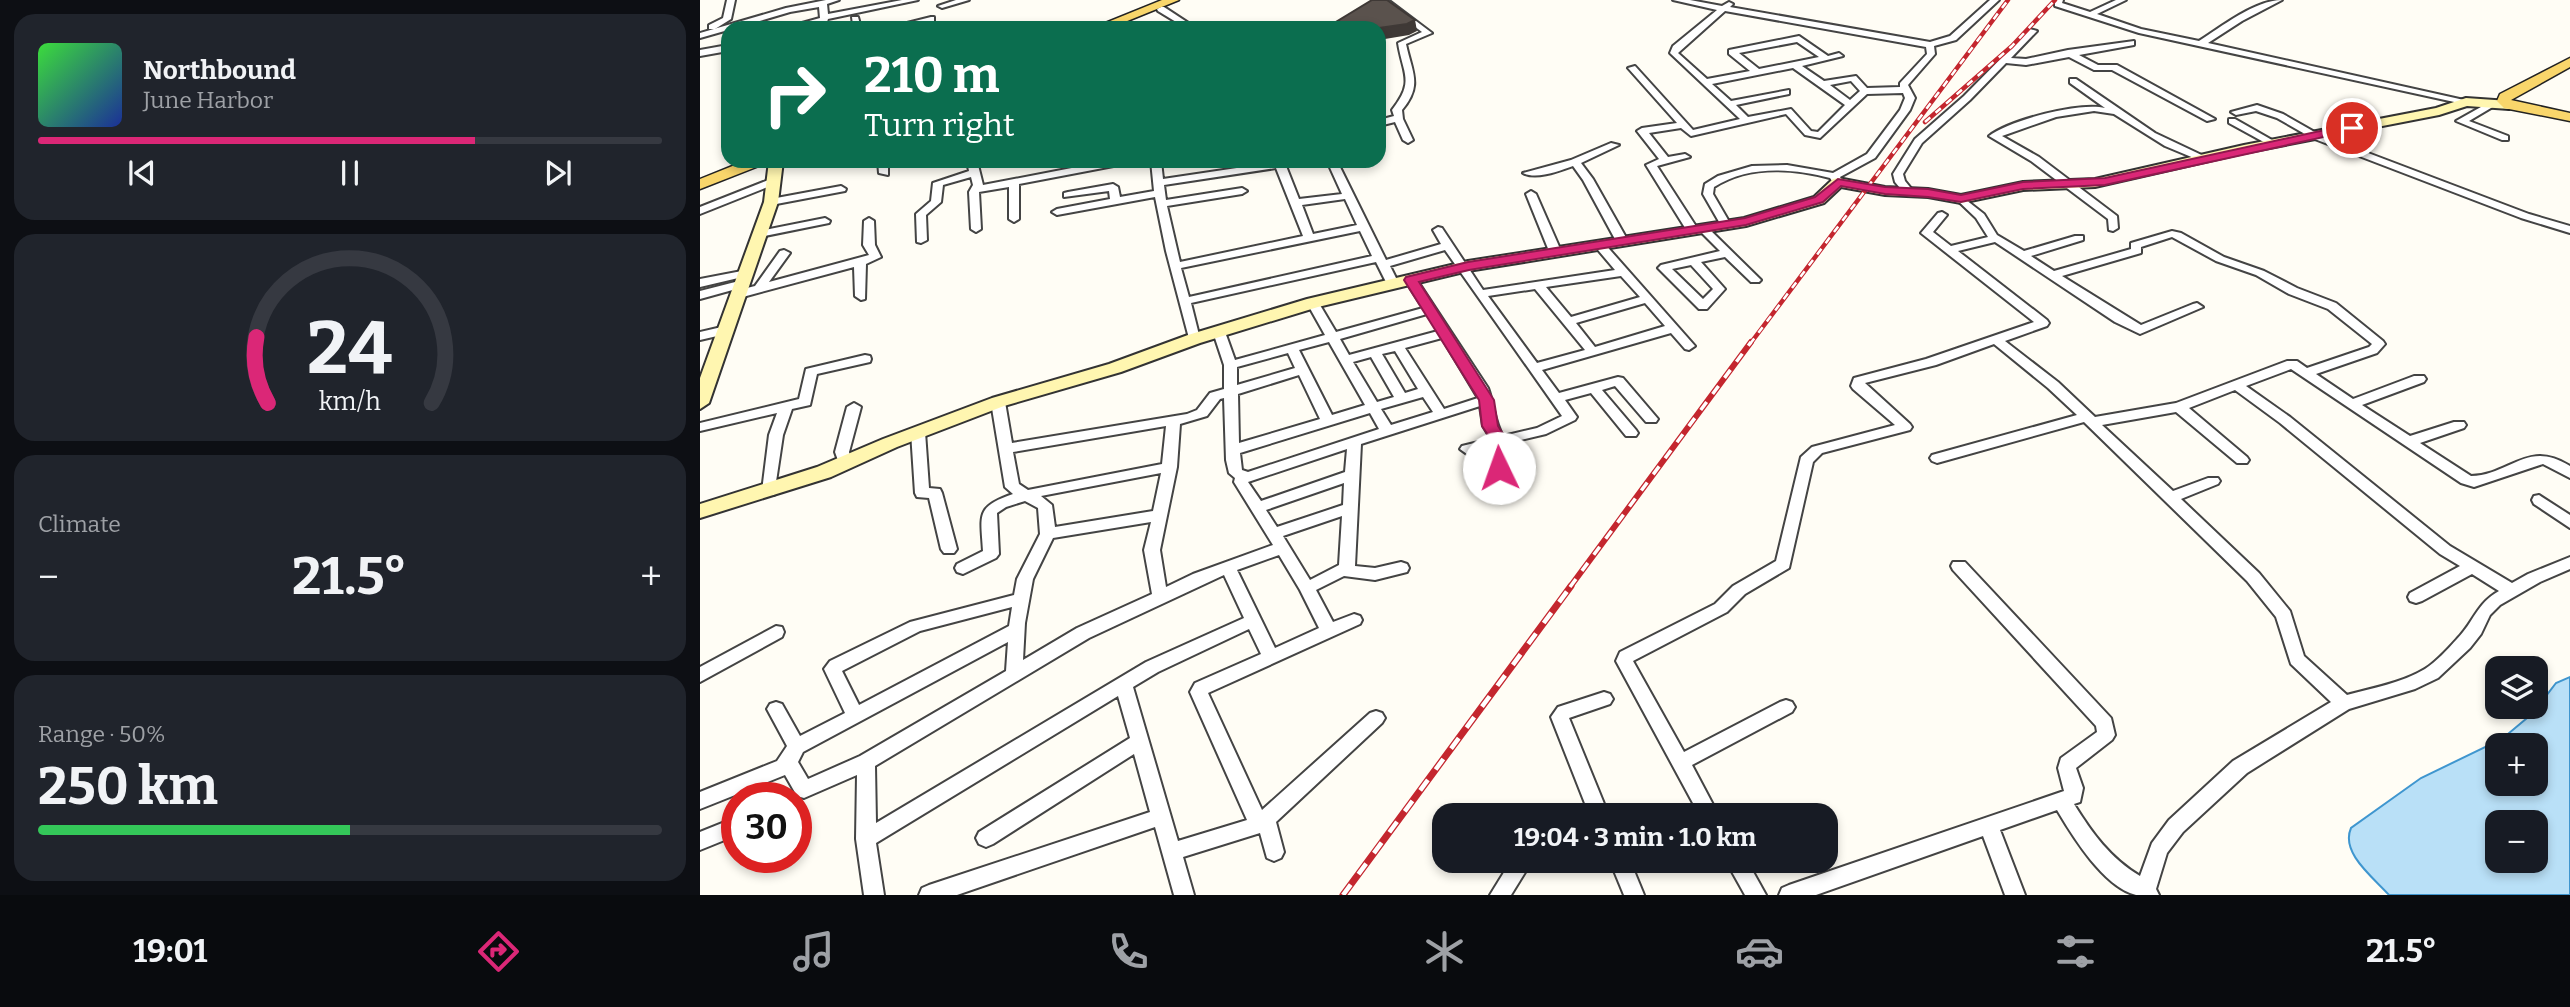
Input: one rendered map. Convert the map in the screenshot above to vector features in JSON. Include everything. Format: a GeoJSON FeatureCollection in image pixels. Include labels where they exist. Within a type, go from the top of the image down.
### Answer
{"type":"FeatureCollection","features":[{"type":"Feature","properties":{"kind":"main road"},"geometry":{"type":"LineString","coordinates":[[1118,21],[1173,0]]}},
{"type":"Feature","properties":{"kind":"main road"},"geometry":{"type":"LineString","coordinates":[[1130,21],[1185,0]]}},
{"type":"Feature","properties":{"kind":"main road"},"geometry":{"type":"LineString","coordinates":[[2566,113],[2510,105],[2504,101],[2505,97],[2570,62]]}},
{"type":"Feature","properties":{"kind":"main road"},"geometry":{"type":"LineString","coordinates":[[700,177],[725,168]]}},
{"type":"Feature","properties":{"kind":"main road"},"geometry":{"type":"LineString","coordinates":[[700,184],[741,168]]}},
{"type":"Feature","properties":{"kind":"street"},"geometry":{"type":"LineString","coordinates":[[723,21],[727,19],[731,0]]}},
{"type":"Feature","properties":{"kind":"street"},"geometry":{"type":"LineString","coordinates":[[750,21],[835,0]]}},
{"type":"Feature","properties":{"kind":"street"},"geometry":{"type":"LineString","coordinates":[[820,21],[826,17],[914,0]]}},
{"type":"Feature","properties":{"kind":"street"},"geometry":{"type":"LineString","coordinates":[[942,6],[965,0]]}},
{"type":"Feature","properties":{"kind":"street"},"geometry":{"type":"LineString","coordinates":[[1368,7],[1382,0],[1428,31],[1402,43],[1413,87],[1411,95],[1397,110],[1398,119],[1408,140]]}},
{"type":"Feature","properties":{"kind":"street"},"geometry":{"type":"LineString","coordinates":[[1677,0],[1930,44],[1953,38],[1995,0]]}},
{"type":"Feature","properties":{"kind":"street"},"geometry":{"type":"LineString","coordinates":[[1732,0],[1674,51],[1747,121]]}},
{"type":"Feature","properties":{"kind":"street"},"geometry":{"type":"LineString","coordinates":[[2059,0],[2058,4],[2132,29],[2468,102],[2510,105]]}},
{"type":"Feature","properties":{"kind":"street"},"geometry":{"type":"LineString","coordinates":[[2092,14],[2122,0]]}},
{"type":"Feature","properties":{"kind":"street"},"geometry":{"type":"LineString","coordinates":[[2201,44],[2239,19],[2278,0]]}},
{"type":"Feature","properties":{"kind":"street"},"geometry":{"type":"LineString","coordinates":[[823,2],[826,17]]}},
{"type":"Feature","properties":{"kind":"street"},"geometry":{"type":"LineString","coordinates":[[1161,9],[1180,21]]}},
{"type":"Feature","properties":{"kind":"street"},"geometry":{"type":"LineString","coordinates":[[922,21],[931,19]]}},
{"type":"Feature","properties":{"kind":"street"},"geometry":{"type":"LineString","coordinates":[[701,35],[721,22]]}},
{"type":"Feature","properties":{"kind":"street"},"geometry":{"type":"LineString","coordinates":[[701,35],[721,29]]}},
{"type":"Feature","properties":{"kind":"street"},"geometry":{"type":"LineString","coordinates":[[1909,192],[1900,182],[1898,174],[1918,141],[2033,31]]}},
{"type":"Feature","properties":{"kind":"street"},"geometry":{"type":"LineString","coordinates":[[1757,72],[1732,52],[1799,40],[1826,58]]}},
{"type":"Feature","properties":{"kind":"street"},"geometry":{"type":"LineString","coordinates":[[2003,60],[2026,62],[2130,43]]}},
{"type":"Feature","properties":{"kind":"street"},"geometry":{"type":"LineString","coordinates":[[700,511],[769,491],[999,402],[1115,368],[1194,339],[1313,303],[1461,268],[1746,222],[1819,200],[1836,179],[1871,156],[1909,104],[1910,98],[1904,83],[1931,54],[1930,44]]}},
{"type":"Feature","properties":{"kind":"street"},"geometry":{"type":"LineString","coordinates":[[700,53],[721,49]]}},
{"type":"Feature","properties":{"kind":"street"},"geometry":{"type":"LineString","coordinates":[[2068,53],[2097,68],[2114,67],[2210,119]]}},
{"type":"Feature","properties":{"kind":"street"},"geometry":{"type":"LineString","coordinates":[[1706,82],[1839,56]]}},
{"type":"Feature","properties":{"kind":"street"},"geometry":{"type":"LineString","coordinates":[[1794,64],[1851,105]]}},
{"type":"Feature","properties":{"kind":"street"},"geometry":{"type":"LineString","coordinates":[[1632,68],[1691,133],[1788,111]]}},
{"type":"Feature","properties":{"kind":"street"},"geometry":{"type":"LineString","coordinates":[[1823,84],[1853,78],[1865,91]]}},
{"type":"Feature","properties":{"kind":"street"},"geometry":{"type":"LineString","coordinates":[[2073,81],[2106,103],[2113,111],[2163,142],[2205,159]]}},
{"type":"Feature","properties":{"kind":"street"},"geometry":{"type":"LineString","coordinates":[[1772,95],[1808,133],[1820,135],[1865,91],[1906,90]]}},
{"type":"Feature","properties":{"kind":"street"},"geometry":{"type":"LineString","coordinates":[[1729,104],[1786,92]]}},
{"type":"Feature","properties":{"kind":"street"},"geometry":{"type":"LineString","coordinates":[[1726,225],[1708,194],[1709,186],[1717,180],[1766,167],[1885,191],[1961,198],[2023,186],[2105,181],[2439,111],[2468,102]]}},
{"type":"Feature","properties":{"kind":"street"},"geometry":{"type":"LineString","coordinates":[[2491,105],[2461,121],[2505,138]]}},
{"type":"Feature","properties":{"kind":"street"},"geometry":{"type":"LineString","coordinates":[[2113,111],[2093,108],[2075,111],[1994,136],[2035,159],[2113,218],[2113,228]]}},
{"type":"Feature","properties":{"kind":"street"},"geometry":{"type":"LineString","coordinates":[[2274,144],[2234,116],[2257,108],[2280,116],[2315,136],[2525,216],[2570,230]]}},
{"type":"Feature","properties":{"kind":"street"},"geometry":{"type":"LineString","coordinates":[[1386,121],[1398,119]]}},
{"type":"Feature","properties":{"kind":"street"},"geometry":{"type":"LineString","coordinates":[[1665,160],[1642,131],[1683,125]]}},
{"type":"Feature","properties":{"kind":"street"},"geometry":{"type":"LineString","coordinates":[[1528,173],[1575,162],[1614,145]]}},
{"type":"Feature","properties":{"kind":"street"},"geometry":{"type":"LineString","coordinates":[[1685,157],[1650,165],[1698,230],[1728,253],[1755,280]]}},
{"type":"Feature","properties":{"kind":"street"},"geometry":{"type":"LineString","coordinates":[[1575,162],[1588,179],[1622,241]]}},
{"type":"Feature","properties":{"kind":"street"},"geometry":{"type":"LineString","coordinates":[[700,403],[706,372],[726,330],[772,202],[776,168]]}},
{"type":"Feature","properties":{"kind":"street"},"geometry":{"type":"LineString","coordinates":[[974,168],[978,185],[975,190],[976,229]]}},
{"type":"Feature","properties":{"kind":"street"},"geometry":{"type":"LineString","coordinates":[[975,190],[1090,168]]}},
{"type":"Feature","properties":{"kind":"street"},"geometry":{"type":"LineString","coordinates":[[1157,168],[1175,266],[1194,339]]}},
{"type":"Feature","properties":{"kind":"street"},"geometry":{"type":"LineString","coordinates":[[1160,193],[1227,168]]}},
{"type":"Feature","properties":{"kind":"street"},"geometry":{"type":"LineString","coordinates":[[1281,168],[1309,238]]}},
{"type":"Feature","properties":{"kind":"street"},"geometry":{"type":"LineString","coordinates":[[1335,168],[1393,284]]}},
{"type":"Feature","properties":{"kind":"street"},"geometry":{"type":"LineString","coordinates":[[1075,171],[1074,194],[1114,187],[1116,201]]}},
{"type":"Feature","properties":{"kind":"street"},"geometry":{"type":"LineString","coordinates":[[921,240],[921,214],[934,207],[938,201],[937,183],[975,173]]}},
{"type":"Feature","properties":{"kind":"street"},"geometry":{"type":"LineString","coordinates":[[700,211],[776,180]]}},
{"type":"Feature","properties":{"kind":"street"},"geometry":{"type":"LineString","coordinates":[[1014,183],[1014,219]]}},
{"type":"Feature","properties":{"kind":"street"},"geometry":{"type":"LineString","coordinates":[[772,202],[841,188]]}},
{"type":"Feature","properties":{"kind":"street"},"geometry":{"type":"LineString","coordinates":[[1057,212],[1160,193],[1242,191]]}},
{"type":"Feature","properties":{"kind":"street"},"geometry":{"type":"LineString","coordinates":[[1531,194],[1555,251]]}},
{"type":"Feature","properties":{"kind":"street"},"geometry":{"type":"LineString","coordinates":[[1296,204],[1347,196]]}},
{"type":"Feature","properties":{"kind":"street"},"geometry":{"type":"LineString","coordinates":[[1961,198],[1980,216],[1994,238],[2140,330],[2197,307]]}},
{"type":"Feature","properties":{"kind":"street"},"geometry":{"type":"LineString","coordinates":[[1702,803],[1625,665],[1626,657],[1721,608],[1740,590],[1783,564],[1805,460],[1809,455],[1817,450],[1905,427],[1858,386],[1859,381],[2043,323],[1927,233],[1942,215]]}},
{"type":"Feature","properties":{"kind":"street"},"geometry":{"type":"LineString","coordinates":[[760,234],[825,221]]}},
{"type":"Feature","properties":{"kind":"street"},"geometry":{"type":"LineString","coordinates":[[700,283],[743,284],[759,289],[875,257],[869,245],[869,221]]}},
{"type":"Feature","properties":{"kind":"street"},"geometry":{"type":"LineString","coordinates":[[1175,266],[1363,227]]}},
{"type":"Feature","properties":{"kind":"street"},"geometry":{"type":"LineString","coordinates":[[1438,230],[1461,268],[1570,418],[1541,430],[1467,449]]}},
{"type":"Feature","properties":{"kind":"street"},"geometry":{"type":"LineString","coordinates":[[2053,275],[2137,251],[2134,245],[2172,234],[2177,235],[2220,259],[2260,273],[2294,291],[2332,306],[2379,344],[2373,350],[2307,373]]}},
{"type":"Feature","properties":{"kind":"street"},"geometry":{"type":"LineString","coordinates":[[1949,250],[1994,238]]}},
{"type":"Feature","properties":{"kind":"street"},"geometry":{"type":"LineString","coordinates":[[2022,254],[2079,238]]}},
{"type":"Feature","properties":{"kind":"street"},"geometry":{"type":"LineString","coordinates":[[1599,244],[1689,346]]}},
{"type":"Feature","properties":{"kind":"street"},"geometry":{"type":"LineString","coordinates":[[1185,301],[1448,246]]}},
{"type":"Feature","properties":{"kind":"street"},"geometry":{"type":"LineString","coordinates":[[759,289],[784,253]]}},
{"type":"Feature","properties":{"kind":"street"},"geometry":{"type":"LineString","coordinates":[[1694,261],[1728,253]]}},
{"type":"Feature","properties":{"kind":"street"},"geometry":{"type":"LineString","coordinates":[[860,262],[861,296]]}},
{"type":"Feature","properties":{"kind":"street"},"geometry":{"type":"LineString","coordinates":[[1481,294],[1623,272]]}},
{"type":"Feature","properties":{"kind":"street"},"geometry":{"type":"LineString","coordinates":[[1411,280],[1486,400],[1490,426],[1500,439],[1503,451],[1500,474],[1517,489]]}},
{"type":"Feature","properties":{"kind":"street"},"geometry":{"type":"LineString","coordinates":[[700,295],[743,284]]}},
{"type":"Feature","properties":{"kind":"street"},"geometry":{"type":"LineString","coordinates":[[1538,285],[1593,352]]}},
{"type":"Feature","properties":{"kind":"street"},"geometry":{"type":"LineString","coordinates":[[1568,322],[1647,299]]}},
{"type":"Feature","properties":{"kind":"street"},"geometry":{"type":"LineString","coordinates":[[1313,303],[1387,431]]}},
{"type":"Feature","properties":{"kind":"street"},"geometry":{"type":"LineString","coordinates":[[1230,365],[1430,310]]}},
{"type":"Feature","properties":{"kind":"street"},"geometry":{"type":"LineString","coordinates":[[1536,368],[1673,328]]}},
{"type":"Feature","properties":{"kind":"street"},"geometry":{"type":"LineString","coordinates":[[700,336],[726,330]]}},
{"type":"Feature","properties":{"kind":"street"},"geometry":{"type":"LineString","coordinates":[[1219,331],[1230,365],[1236,473],[1245,476],[1486,400]]}},
{"type":"Feature","properties":{"kind":"street"},"geometry":{"type":"LineString","coordinates":[[1346,360],[1445,333]]}},
{"type":"Feature","properties":{"kind":"street"},"geometry":{"type":"LineString","coordinates":[[1996,340],[2053,385],[2090,419],[2267,592],[2284,615],[2297,659],[2344,703]]}},
{"type":"Feature","properties":{"kind":"street"},"geometry":{"type":"LineString","coordinates":[[1398,346],[1441,415]]}},
{"type":"Feature","properties":{"kind":"street"},"geometry":{"type":"LineString","coordinates":[[1292,348],[1328,421]]}},
{"type":"Feature","properties":{"kind":"street"},"geometry":{"type":"LineString","coordinates":[[1374,352],[1402,399]]}},
{"type":"Feature","properties":{"kind":"street"},"geometry":{"type":"LineString","coordinates":[[700,427],[806,400],[810,373],[865,359]]}},
{"type":"Feature","properties":{"kind":"street"},"geometry":{"type":"LineString","coordinates":[[1937,458],[2090,419],[2179,407],[2288,365],[2307,373],[2470,482],[2542,459],[2551,461],[2570,473]]}},
{"type":"Feature","properties":{"kind":"street"},"geometry":{"type":"LineString","coordinates":[[1006,449],[1197,416],[1213,397],[1303,370]]}},
{"type":"Feature","properties":{"kind":"street"},"geometry":{"type":"LineString","coordinates":[[2352,404],[2419,379]]}},
{"type":"Feature","properties":{"kind":"street"},"geometry":{"type":"LineString","coordinates":[[1557,398],[1615,381],[1620,382],[1651,419]]}},
{"type":"Feature","properties":{"kind":"street"},"geometry":{"type":"LineString","coordinates":[[2236,385],[2292,426],[2351,477],[2445,550],[2512,592]]}},
{"type":"Feature","properties":{"kind":"street"},"geometry":{"type":"LineString","coordinates":[[1593,387],[1631,433]]}},
{"type":"Feature","properties":{"kind":"street"},"geometry":{"type":"LineString","coordinates":[[1233,450],[1427,391]]}},
{"type":"Feature","properties":{"kind":"street"},"geometry":{"type":"LineString","coordinates":[[999,402],[1012,487],[1045,505],[1048,534],[1025,579],[1017,629],[1014,673]]}},
{"type":"Feature","properties":{"kind":"street"},"geometry":{"type":"LineString","coordinates":[[769,491],[776,435],[786,406]]}},
{"type":"Feature","properties":{"kind":"street"},"geometry":{"type":"LineString","coordinates":[[845,463],[842,452],[854,407]]}},
{"type":"Feature","properties":{"kind":"street"},"geometry":{"type":"LineString","coordinates":[[2179,407],[2242,460]]}},
{"type":"Feature","properties":{"kind":"street"},"geometry":{"type":"LineString","coordinates":[[1160,596],[1152,550],[1170,467],[1174,421]]}},
{"type":"Feature","properties":{"kind":"street"},"geometry":{"type":"LineString","coordinates":[[2408,442],[2459,425]]}},
{"type":"Feature","properties":{"kind":"street"},"geometry":{"type":"LineString","coordinates":[[918,432],[922,493],[935,493],[949,549]]}},
{"type":"Feature","properties":{"kind":"street"},"geometry":{"type":"LineString","coordinates":[[1345,571],[1354,442]]}},
{"type":"Feature","properties":{"kind":"street"},"geometry":{"type":"LineString","coordinates":[[963,568],[991,554],[991,510],[1025,494],[1170,467]]}},
{"type":"Feature","properties":{"kind":"street"},"geometry":{"type":"LineString","coordinates":[[1257,508],[1352,475]]}},
{"type":"Feature","properties":{"kind":"street"},"geometry":{"type":"LineString","coordinates":[[1245,476],[1241,482],[1307,588],[1329,631]]}},
{"type":"Feature","properties":{"kind":"street"},"geometry":{"type":"LineString","coordinates":[[2169,498],[2213,481]]}},
{"type":"Feature","properties":{"kind":"street"},"geometry":{"type":"LineString","coordinates":[[2539,500],[2570,523]]}},
{"type":"Feature","properties":{"kind":"street"},"geometry":{"type":"LineString","coordinates":[[776,709],[804,790],[866,762],[1083,633],[1160,596],[1228,568],[1277,541],[1350,508]]}},
{"type":"Feature","properties":{"kind":"street"},"geometry":{"type":"LineString","coordinates":[[1048,534],[1160,515]]}},
{"type":"Feature","properties":{"kind":"street"},"geometry":{"type":"LineString","coordinates":[[2062,802],[2099,858],[2122,878],[2147,893],[2159,849],[2176,826],[2240,767],[2344,703],[2409,684],[2432,673],[2463,643],[2475,629],[2484,611],[2494,601],[2534,578],[2570,563]]}},
{"type":"Feature","properties":{"kind":"street"},"geometry":{"type":"LineString","coordinates":[[1789,895],[1988,824],[2062,802],[2074,793],[2066,769],[2067,764],[2106,734],[2107,729],[1959,566]]}},
{"type":"Feature","properties":{"kind":"street"},"geometry":{"type":"LineString","coordinates":[[2416,597],[2472,567]]}},
{"type":"Feature","properties":{"kind":"street"},"geometry":{"type":"LineString","coordinates":[[1228,568],[1270,656]]}},
{"type":"Feature","properties":{"kind":"street"},"geometry":{"type":"LineString","coordinates":[[1307,588],[1345,571],[1375,574],[1401,568]]}},
{"type":"Feature","properties":{"kind":"street"},"geometry":{"type":"LineString","coordinates":[[855,715],[833,669],[836,666],[916,626],[1021,599]]}},
{"type":"Feature","properties":{"kind":"street"},"geometry":{"type":"LineString","coordinates":[[866,839],[1152,667],[1254,620]]}},
{"type":"Feature","properties":{"kind":"street"},"geometry":{"type":"LineString","coordinates":[[1274,852],[1199,692],[1204,685],[1354,620]]}},
{"type":"Feature","properties":{"kind":"street"},"geometry":{"type":"LineString","coordinates":[[700,801],[779,769],[792,755],[855,715],[1017,629]]}},
{"type":"Feature","properties":{"kind":"street"},"geometry":{"type":"LineString","coordinates":[[700,675],[776,632]]}},
{"type":"Feature","properties":{"kind":"street"},"geometry":{"type":"LineString","coordinates":[[1123,684],[1184,895]]}},
{"type":"Feature","properties":{"kind":"street"},"geometry":{"type":"LineString","coordinates":[[1595,803],[1560,717],[1564,712],[1604,699]]}},
{"type":"Feature","properties":{"kind":"street"},"geometry":{"type":"LineString","coordinates":[[1679,763],[1786,706]]}},
{"type":"Feature","properties":{"kind":"street"},"geometry":{"type":"LineString","coordinates":[[1171,852],[1262,823],[1377,718]]}},
{"type":"Feature","properties":{"kind":"street"},"geometry":{"type":"LineString","coordinates":[[986,838],[1139,742]]}},
{"type":"Feature","properties":{"kind":"street"},"geometry":{"type":"LineString","coordinates":[[866,762],[866,839],[874,895]]}},
{"type":"Feature","properties":{"kind":"street"},"geometry":{"type":"LineString","coordinates":[[929,895],[1160,817]]}},
{"type":"Feature","properties":{"kind":"street"},"geometry":{"type":"LineString","coordinates":[[1988,824],[2015,895]]}},
{"type":"Feature","properties":{"kind":"street"},"geometry":{"type":"LineString","coordinates":[[700,841],[721,832]]}},
{"type":"Feature","properties":{"kind":"street"},"geometry":{"type":"LineString","coordinates":[[1500,895],[1514,873]]}},
{"type":"Feature","properties":{"kind":"street"},"geometry":{"type":"LineString","coordinates":[[1624,873],[1634,895]]}},
{"type":"Feature","properties":{"kind":"street"},"geometry":{"type":"LineString","coordinates":[[1743,873],[1756,895]]}},
{"type":"Feature","properties":{"kind":"water"},"geometry":{"type":"Polygon","coordinates":[[[2570,677],[2570,895],[2389,895],[2354,856],[2350,847],[2351,828],[2421,778],[2485,747],[2485,796],[2548,796],[2548,733],[2509,733],[2526,719],[2548,719],[2548,693],[2556,683],[2570,677]]]}},
{"type":"Feature","properties":{"kind":"building"},"geometry":{"type":"Polygon","coordinates":[[[1372,0],[1387,0],[1415,20],[1386,27],[1386,21],[1338,21],[1372,0]]]}},
{"type":"Feature","properties":{"kind":"railway"},"geometry":{"type":"LineString","coordinates":[[1750,344],[2008,0]]}},
{"type":"Feature","properties":{"kind":"railway"},"geometry":{"type":"LineString","coordinates":[[1925,122],[2012,46],[2055,0]]}},
{"type":"Feature","properties":{"kind":"railway"},"geometry":{"type":"LineString","coordinates":[[1570,587],[1751,342]]}},
{"type":"Feature","properties":{"kind":"railway"},"geometry":{"type":"LineString","coordinates":[[1343,895],[1571,586]]}},
{"type":"Feature","properties":{"kind":"route"},"geometry":{"type":"LineString","coordinates":[[1499,468],[1503,446],[1490,426],[1481,388],[1411,280],[1468,266],[1746,222],[1819,200],[1838,182],[1885,191],[1961,198],[2023,186],[2105,181],[2244,149],[2352,128]]}}]}
